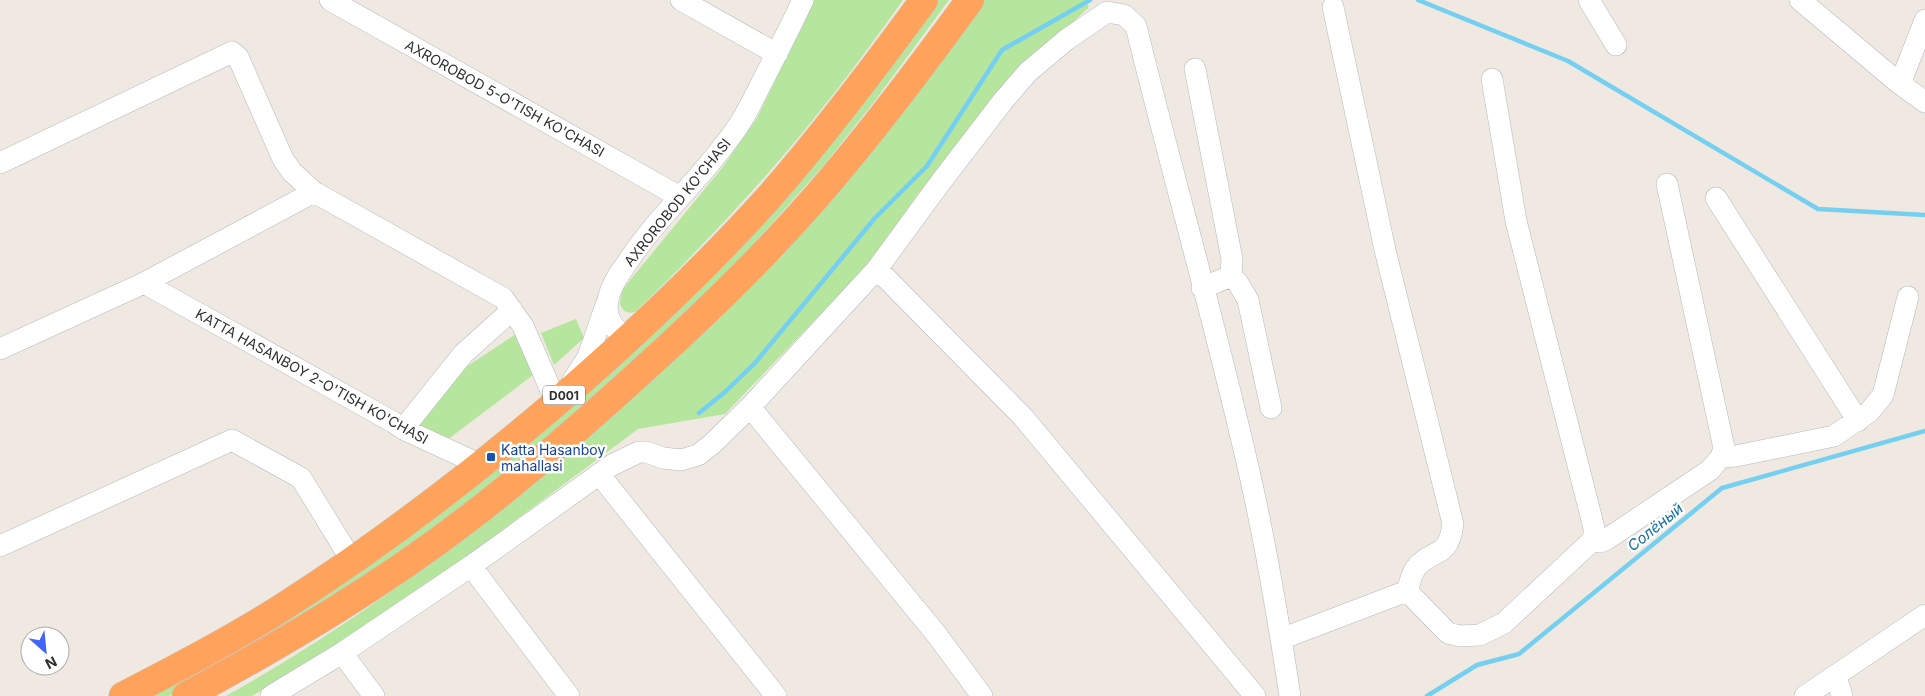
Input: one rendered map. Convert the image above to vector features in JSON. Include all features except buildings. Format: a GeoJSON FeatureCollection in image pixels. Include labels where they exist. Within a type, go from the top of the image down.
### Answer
{"type":"FeatureCollection","features":[{"type":"Feature","properties":{"kind":"highway","name":"D001"},"geometry":{"type":"LineString","coordinates":[[123,696],[240,633],[282,608],[352,561],[443,496],[556,402],[630,337],[736,233],[782,182],[863,82],[924,0]]}},
{"type":"Feature","properties":{"kind":"highway","name":"D001"},"geometry":{"type":"LineString","coordinates":[[186,696],[301,632],[425,550],[469,518],[616,395],[728,290],[815,198],[855,151],[970,0]]}},
{"type":"Feature","properties":{"kind":"street","name":"AXROROBOD 5-O'TISH KO'CHASI"},"geometry":{"type":"LineString","coordinates":[[330,0],[680,196]]}},
{"type":"Feature","properties":{"kind":"street"},"geometry":{"type":"LineString","coordinates":[[681,0],[777,54]]}},
{"type":"Feature","properties":{"kind":"street","name":"AXROROBOD KO'CHASI"},"geometry":{"type":"LineString","coordinates":[[556,402],[588,357],[615,280],[638,246],[711,163],[730,138],[747,111],[803,0]]}},
{"type":"Feature","properties":{"kind":"street"},"geometry":{"type":"LineString","coordinates":[[1589,0],[1616,45]]}},
{"type":"Feature","properties":{"kind":"street"},"geometry":{"type":"LineString","coordinates":[[1800,0],[1900,84],[1925,102]]}},
{"type":"Feature","properties":{"kind":"street"},"geometry":{"type":"LineString","coordinates":[[271,696],[342,653],[471,566],[612,464],[638,452],[646,452],[671,460],[681,460],[698,455],[712,444],[750,407],[877,270],[940,183],[1003,101],[1028,72],[1107,6],[1124,15],[1136,26],[1230,392],[1251,483],[1290,696]]}},
{"type":"Feature","properties":{"kind":"street"},"geometry":{"type":"LineString","coordinates":[[1281,639],[1407,591],[1416,568],[1424,561],[1436,555],[1449,542],[1453,524],[1385,250],[1333,7]]}},
{"type":"Feature","properties":{"kind":"street"},"geometry":{"type":"LineString","coordinates":[[1900,84],[1925,20]]}},
{"type":"Feature","properties":{"kind":"street"},"geometry":{"type":"LineString","coordinates":[[0,163],[232,52],[238,58],[283,159],[292,172],[314,192],[503,298],[523,326],[556,402]]}},
{"type":"Feature","properties":{"kind":"street"},"geometry":{"type":"LineString","coordinates":[[1195,69],[1232,259],[1231,276],[1238,283],[1248,300],[1271,408]]}},
{"type":"Feature","properties":{"kind":"street"},"geometry":{"type":"LineString","coordinates":[[1407,591],[1448,633],[1460,636],[1480,634],[1504,623],[1594,539],[1594,528],[1516,221],[1492,79]]}},
{"type":"Feature","properties":{"kind":"street"},"geometry":{"type":"LineString","coordinates":[[1594,539],[1600,542],[1608,539],[1710,470],[1721,457],[1724,448],[1667,184]]}},
{"type":"Feature","properties":{"kind":"street"},"geometry":{"type":"LineString","coordinates":[[1,346],[144,283],[314,192]]}},
{"type":"Feature","properties":{"kind":"street"},"geometry":{"type":"LineString","coordinates":[[1716,198],[1858,421]]}},
{"type":"Feature","properties":{"kind":"street"},"geometry":{"type":"LineString","coordinates":[[877,270],[1023,417],[1255,696]]}},
{"type":"Feature","properties":{"kind":"street"},"geometry":{"type":"LineString","coordinates":[[1202,288],[1231,276]]}},
{"type":"Feature","properties":{"kind":"street","name":"KATTA HASANBOY 2-O'TISH KO'CHASI"},"geometry":{"type":"LineString","coordinates":[[144,283],[403,429],[481,465]]}},
{"type":"Feature","properties":{"kind":"street"},"geometry":{"type":"LineString","coordinates":[[1721,457],[1736,456],[1834,436],[1869,412],[1883,395],[1908,297]]}},
{"type":"Feature","properties":{"kind":"street"},"geometry":{"type":"LineString","coordinates":[[608,299],[608,312],[612,326],[618,332],[630,337]]}},
{"type":"Feature","properties":{"kind":"street"},"geometry":{"type":"LineString","coordinates":[[403,429],[463,354],[512,310]]}},
{"type":"Feature","properties":{"kind":"street"},"geometry":{"type":"LineString","coordinates":[[750,407],[937,635],[982,696]]}},
{"type":"Feature","properties":{"kind":"street"},"geometry":{"type":"LineString","coordinates":[[0,546],[232,440],[301,478],[352,561]]}},
{"type":"Feature","properties":{"kind":"street"},"geometry":{"type":"LineString","coordinates":[[599,474],[776,696]]}},
{"type":"Feature","properties":{"kind":"street"},"geometry":{"type":"LineString","coordinates":[[471,566],[569,696]]}},
{"type":"Feature","properties":{"kind":"street"},"geometry":{"type":"LineString","coordinates":[[1805,696],[1839,686],[1925,615]]}},
{"type":"Feature","properties":{"kind":"street"},"geometry":{"type":"LineString","coordinates":[[342,653],[374,696]]}},
{"type":"Feature","properties":{"kind":"green space"},"geometry":{"type":"Polygon","coordinates":[[[814,0],[903,0],[835,92],[762,180],[700,248],[635,312],[626,312],[620,304],[622,290],[722,168],[757,118],[814,0]]]}},
{"type":"Feature","properties":{"kind":"green space"},"geometry":{"type":"Polygon","coordinates":[[[938,0],[949,0],[874,102],[824,165],[719,283],[663,338],[485,491],[393,560],[230,663],[169,696],[148,696],[448,507],[914,34],[938,0]]]}},
{"type":"Feature","properties":{"kind":"green space"},"geometry":{"type":"Polygon","coordinates":[[[982,0],[1089,0],[1088,8],[1020,72],[917,195],[876,256],[725,414],[638,429],[466,557],[306,665],[252,696],[226,696],[346,622],[460,541],[570,452],[675,359],[982,0]]]}},
{"type":"Feature","properties":{"kind":"green space"},"geometry":{"type":"Polygon","coordinates":[[[576,319],[584,338],[554,365],[541,333],[576,319]]]}},
{"type":"Feature","properties":{"kind":"green space"},"geometry":{"type":"Polygon","coordinates":[[[516,334],[533,375],[447,440],[418,425],[460,371],[516,334]]]}},
{"type":"Feature","properties":{"kind":"waterway"},"geometry":{"type":"LineString","coordinates":[[699,413],[725,392],[755,363],[875,218],[927,166],[1002,50],[1090,0]]}},
{"type":"Feature","properties":{"kind":"waterway"},"geometry":{"type":"LineString","coordinates":[[1418,0],[1568,61],[1818,209],[1925,215]]}},
{"type":"Feature","properties":{"kind":"waterway","name":"Солёный"},"geometry":{"type":"LineString","coordinates":[[1427,696],[1477,665],[1519,654],[1722,488],[1925,431]]}},
{"type":"Feature","properties":{"kind":"place","name":"Katta Hasanboy mahallasi"},"geometry":{"type":"Point","coordinates":[491,457]}}]}
